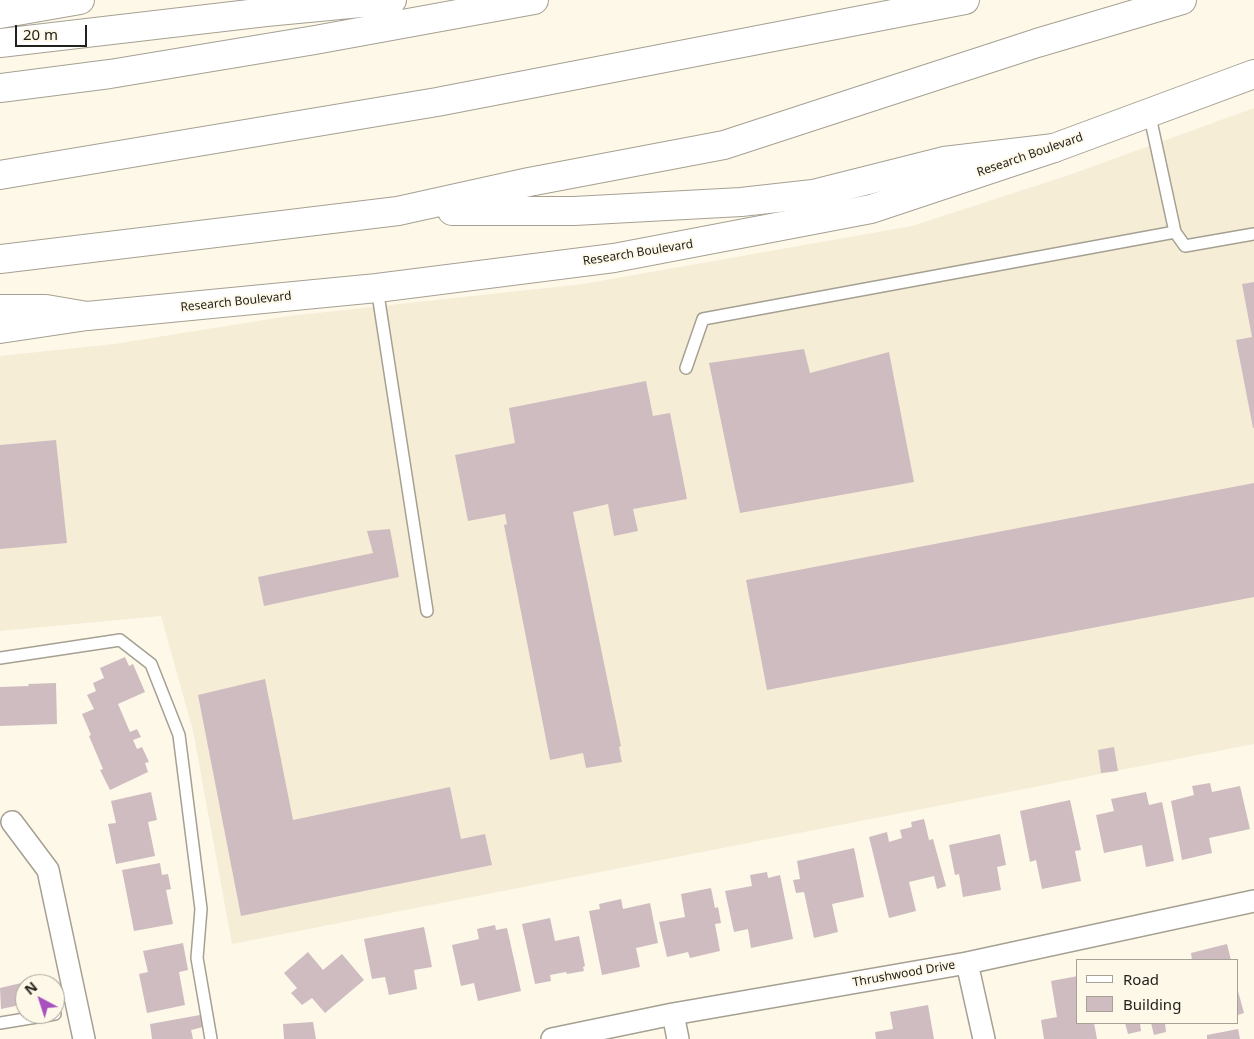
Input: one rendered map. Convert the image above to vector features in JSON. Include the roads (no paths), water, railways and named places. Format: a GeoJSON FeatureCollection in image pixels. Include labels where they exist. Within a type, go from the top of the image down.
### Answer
{"type":"FeatureCollection","features":[{"type":"Feature","properties":{"kind":"main road"},"geometry":{"type":"LineString","coordinates":[[0,14],[80,0]]}},
{"type":"Feature","properties":{"kind":"main road"},"geometry":{"type":"LineString","coordinates":[[0,43],[266,12],[392,0]]}},
{"type":"Feature","properties":{"kind":"main road"},"geometry":{"type":"LineString","coordinates":[[0,88],[110,74],[315,40],[534,0]]}},
{"type":"Feature","properties":{"kind":"main road"},"geometry":{"type":"LineString","coordinates":[[0,175],[437,102],[965,0]]}},
{"type":"Feature","properties":{"kind":"main road"},"geometry":{"type":"LineString","coordinates":[[0,259],[398,210],[529,182],[724,145],[1037,43],[1182,0]]}},
{"type":"Feature","properties":{"kind":"main road","name":"Research Boulevard"},"geometry":{"type":"LineString","coordinates":[[0,329],[87,316],[377,288],[614,258],[862,211],[1054,148],[1254,74]]}},
{"type":"Feature","properties":{"kind":"main road"},"geometry":{"type":"LineString","coordinates":[[398,210],[574,211],[741,202],[813,194],[944,161],[1054,148]]}},
{"type":"Feature","properties":{"kind":"main road"},"geometry":{"type":"LineString","coordinates":[[0,309],[46,309],[87,316]]}},
{"type":"Feature","properties":{"kind":"street"},"geometry":{"type":"LineString","coordinates":[[12,822],[48,870],[84,1039]]}},
{"type":"Feature","properties":{"kind":"street","name":"Thrushwood Drive"},"geometry":{"type":"LineString","coordinates":[[552,1039],[673,1014],[967,962],[1254,901]]}},
{"type":"Feature","properties":{"kind":"street"},"geometry":{"type":"LineString","coordinates":[[967,962],[984,1039]]}},
{"type":"Feature","properties":{"kind":"street"},"geometry":{"type":"LineString","coordinates":[[673,1014],[678,1039]]}},
{"type":"Feature","properties":{"kind":"lane"},"geometry":{"type":"LineString","coordinates":[[1149,112],[1175,232],[1185,246],[1254,234]]}},
{"type":"Feature","properties":{"kind":"lane"},"geometry":{"type":"LineString","coordinates":[[686,368],[703,319],[1175,232]]}},
{"type":"Feature","properties":{"kind":"lane"},"geometry":{"type":"LineString","coordinates":[[377,288],[427,611]]}},
{"type":"Feature","properties":{"kind":"lane"},"geometry":{"type":"LineString","coordinates":[[0,658],[120,640],[151,664],[180,735],[201,909],[197,958],[211,1039]]}},
{"type":"Feature","properties":{"kind":"lane"},"geometry":{"type":"LineString","coordinates":[[65,1012],[78,1010]]}},
{"type":"Feature","properties":{"kind":"lane"},"geometry":{"type":"LineString","coordinates":[[0,1024],[15,1021]]}}]}
